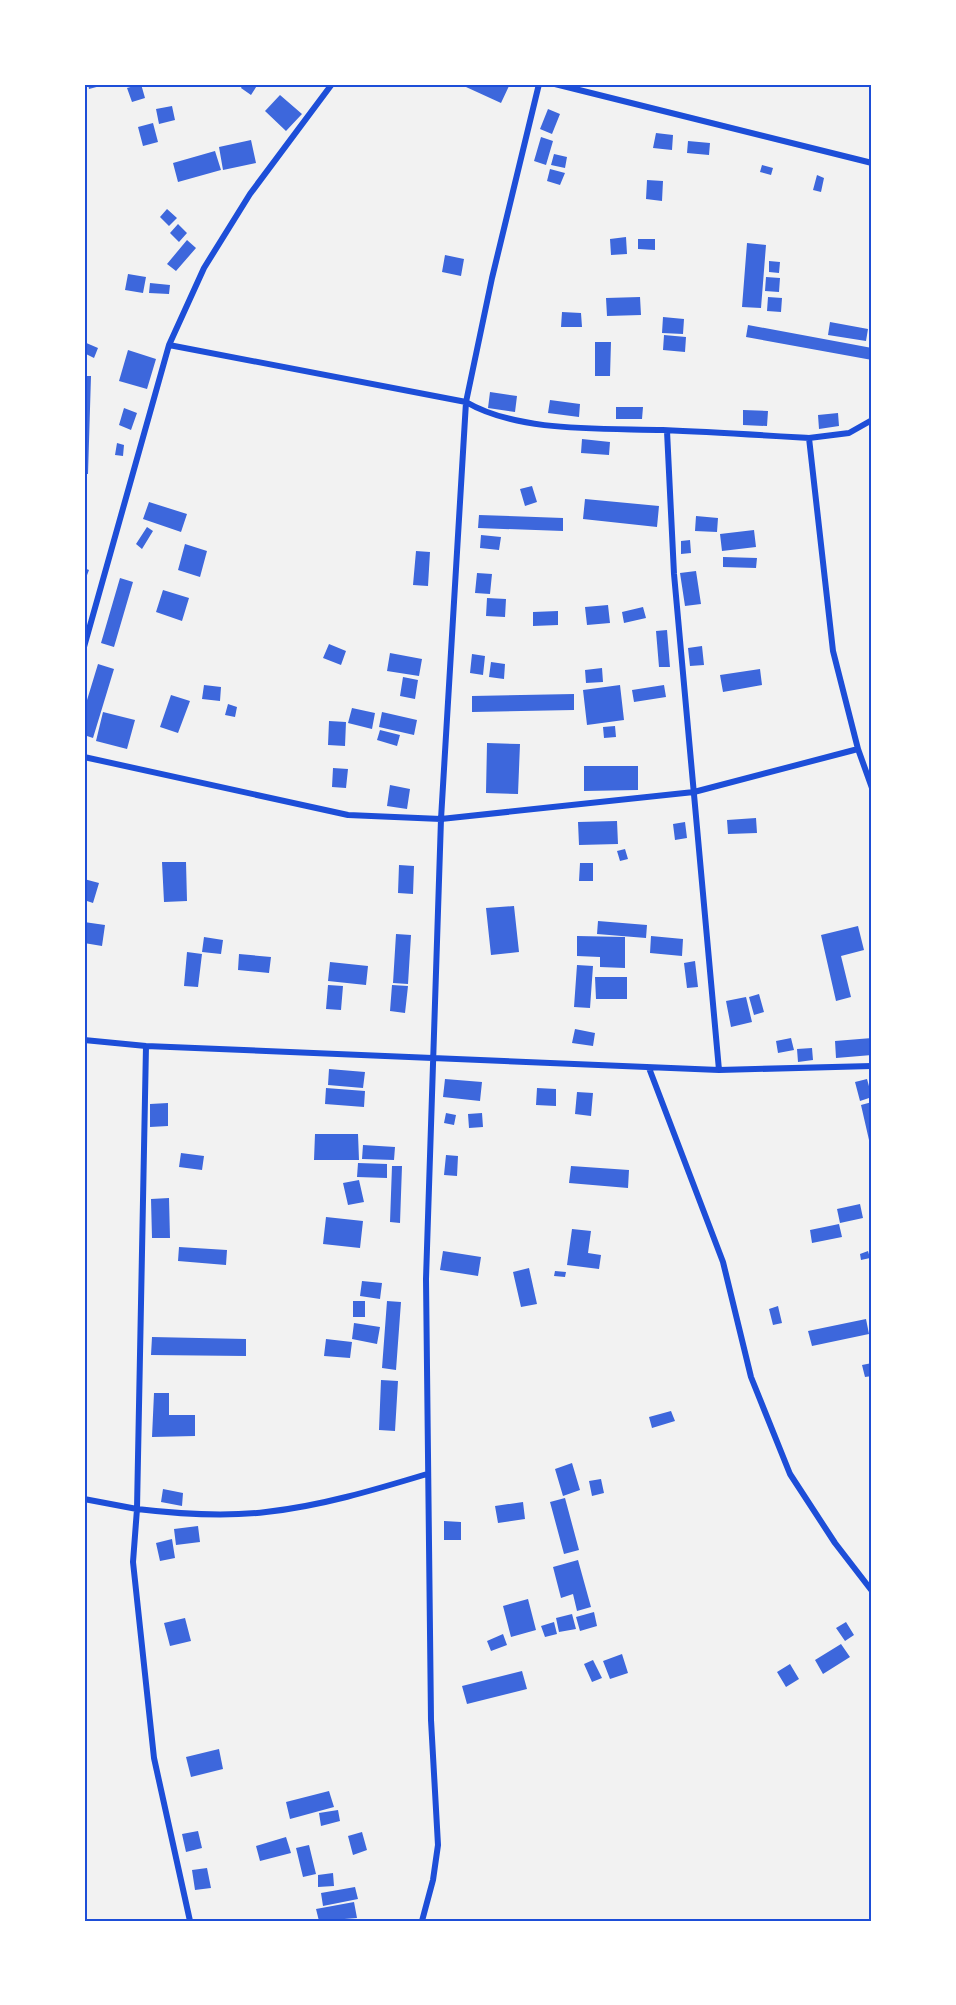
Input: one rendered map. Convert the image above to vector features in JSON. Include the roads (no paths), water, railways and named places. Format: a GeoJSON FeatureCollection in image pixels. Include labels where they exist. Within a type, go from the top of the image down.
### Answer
{"type":"FeatureCollection","features":[{"type":"Feature","properties":{"kind":"street"},"geometry":{"type":"LineString","coordinates":[[84,647],[169,345],[204,268],[250,194],[332,84]]}},
{"type":"Feature","properties":{"kind":"street"},"geometry":{"type":"LineString","coordinates":[[422,1921],[433,1880],[438,1845],[431,1720],[426,1279],[435,1060],[441,819],[466,402],[492,278],[539,84]]}},
{"type":"Feature","properties":{"kind":"street"},"geometry":{"type":"LineString","coordinates":[[555,84],[872,163]]}},
{"type":"Feature","properties":{"kind":"street"},"geometry":{"type":"LineString","coordinates":[[169,345],[466,402],[480,411],[558,426],[809,438],[849,433],[872,420]]}},
{"type":"Feature","properties":{"kind":"street"},"geometry":{"type":"LineString","coordinates":[[667,431],[674,574],[719,1070]]}},
{"type":"Feature","properties":{"kind":"street"},"geometry":{"type":"LineString","coordinates":[[809,438],[833,651],[858,749],[872,789]]}},
{"type":"Feature","properties":{"kind":"street"},"geometry":{"type":"LineString","coordinates":[[84,757],[348,815],[441,819],[694,792],[858,749]]}},
{"type":"Feature","properties":{"kind":"street"},"geometry":{"type":"LineString","coordinates":[[84,1040],[146,1046],[649,1068],[719,1070],[872,1066]]}},
{"type":"Feature","properties":{"kind":"street"},"geometry":{"type":"LineString","coordinates":[[146,1046],[137,1509],[133,1562],[154,1758],[190,1921]]}},
{"type":"Feature","properties":{"kind":"street"},"geometry":{"type":"LineString","coordinates":[[649,1068],[723,1262],[751,1377],[790,1474],[835,1543],[872,1591]]}},
{"type":"Feature","properties":{"kind":"street"},"geometry":{"type":"LineString","coordinates":[[84,1499],[173,1513],[265,1513],[354,1497],[427,1474]]}}]}
